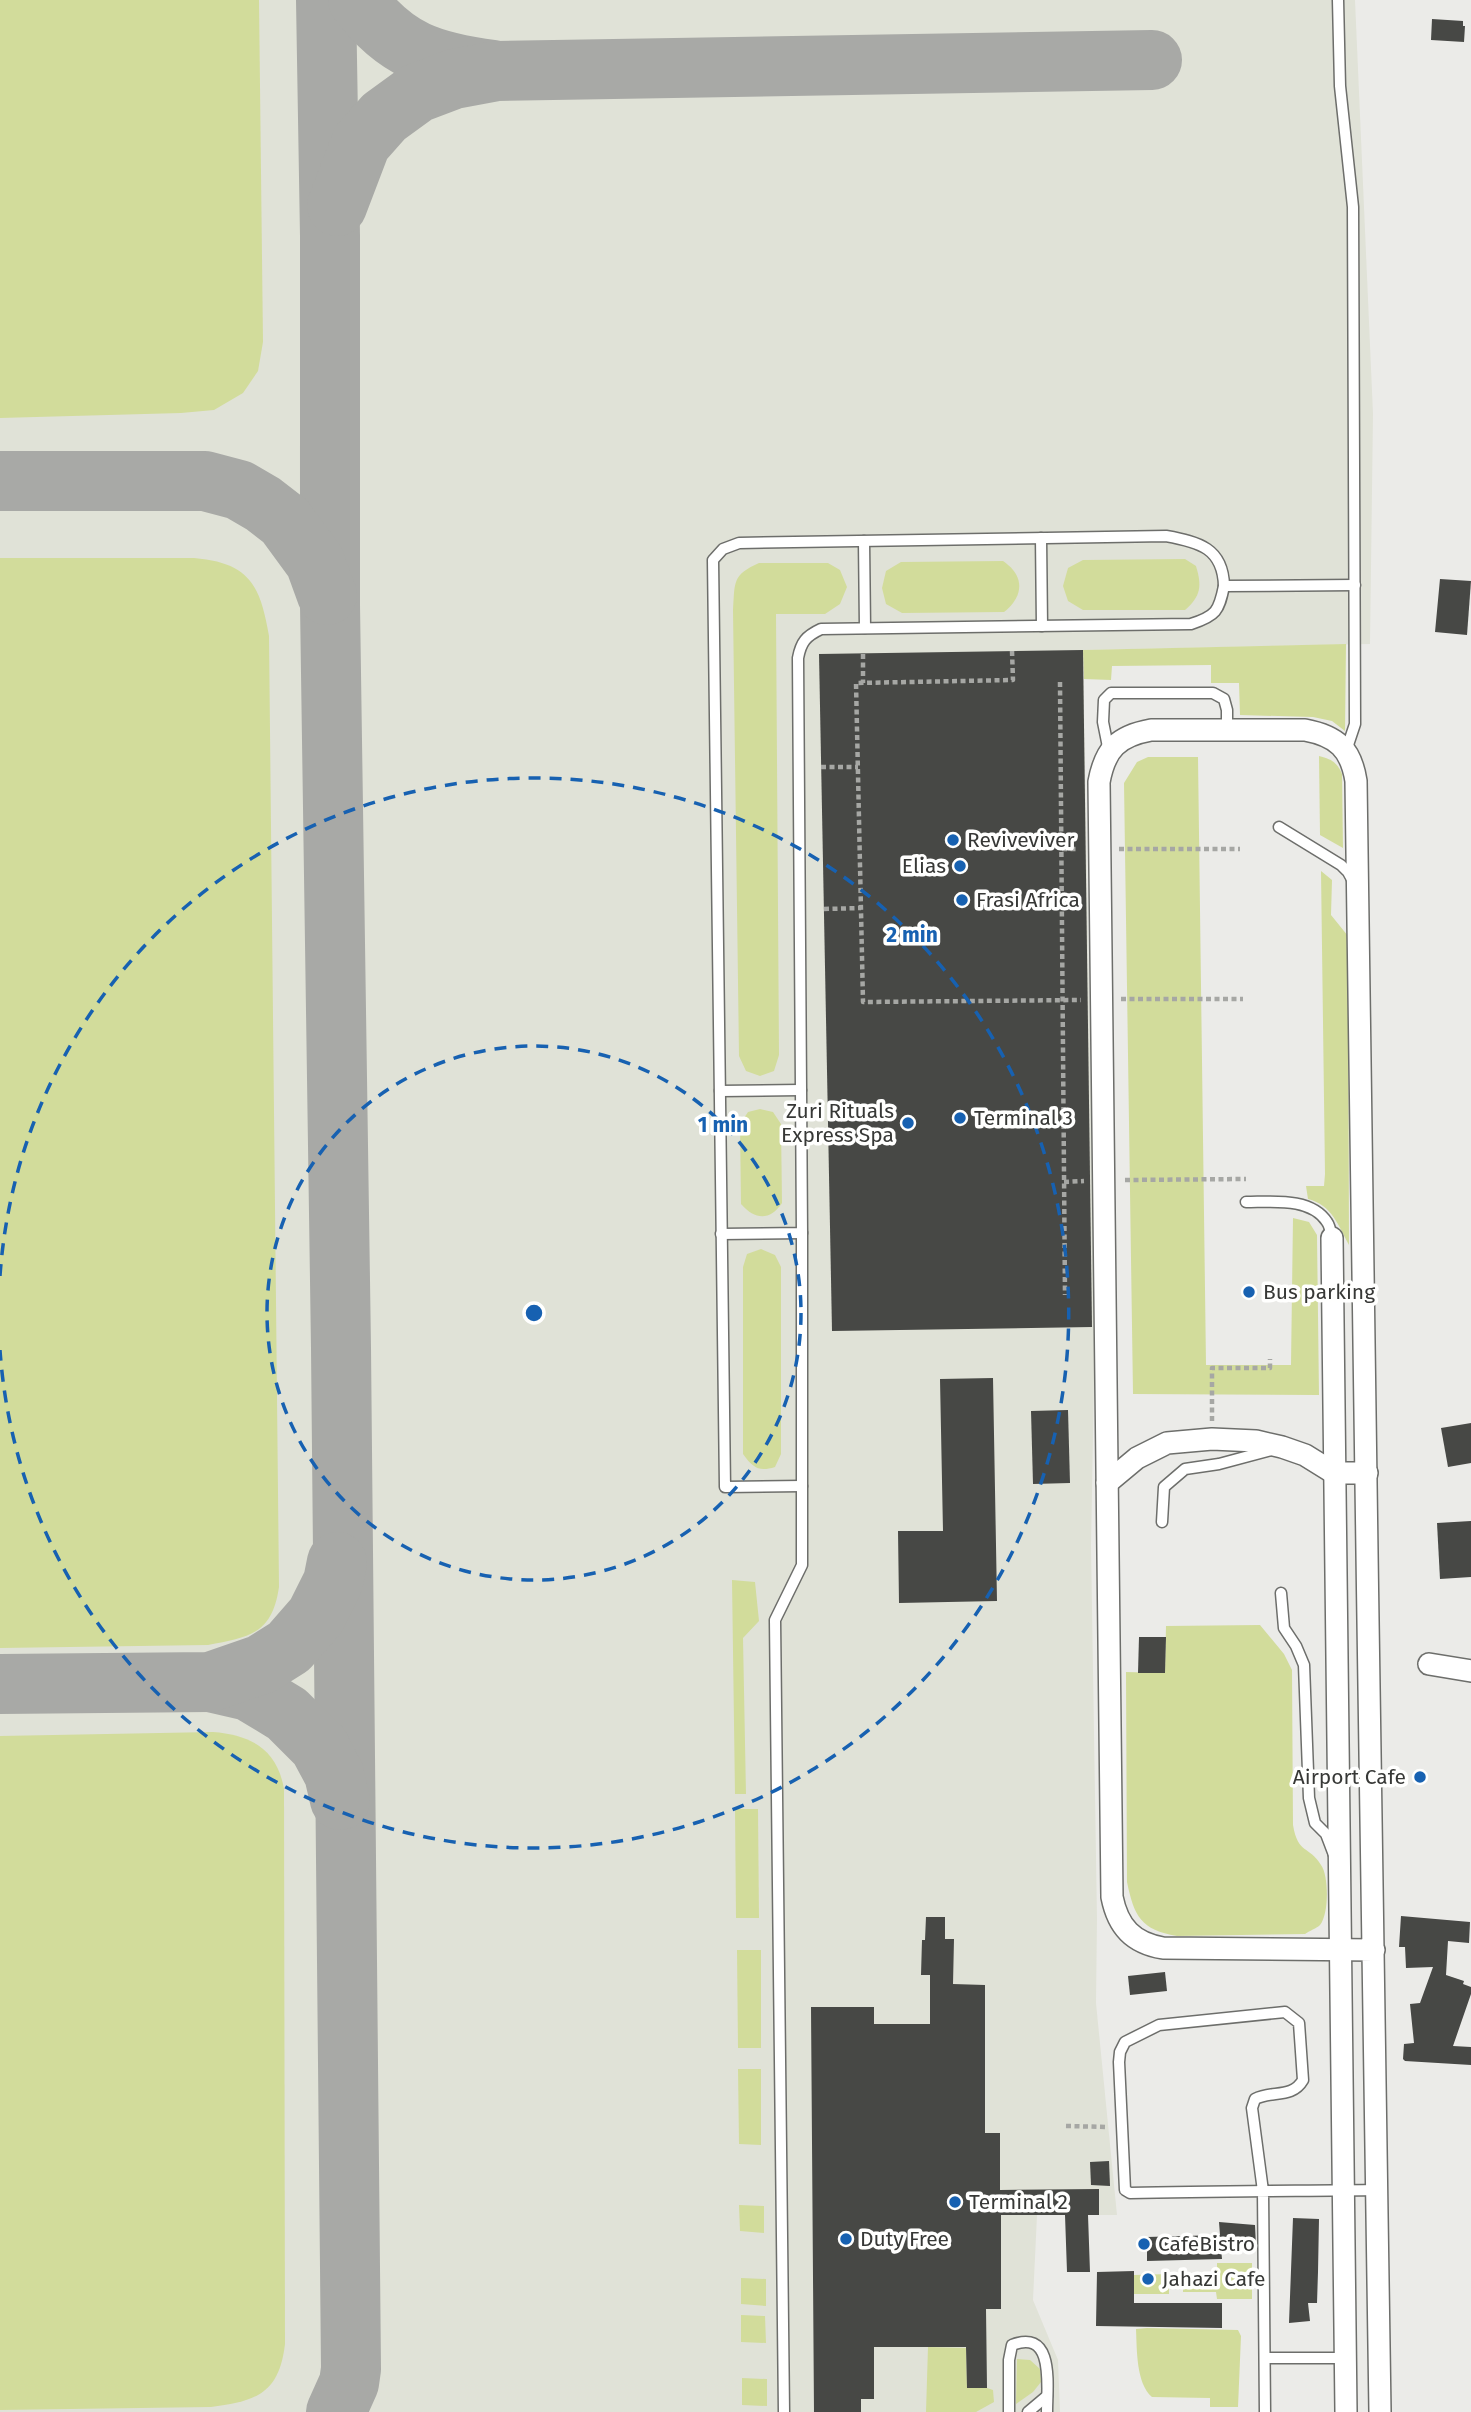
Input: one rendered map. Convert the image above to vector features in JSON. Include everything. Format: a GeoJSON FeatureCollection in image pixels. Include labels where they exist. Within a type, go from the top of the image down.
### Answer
{"type":"FeatureCollection","features":[{"type":"Feature","properties":{"kind":"street"},"geometry":{"type":"LineString","coordinates":[[1374,1950],[1163,1948],[1134,1938],[1122,1927],[1115,1913],[1112,1897],[1099,782],[1109,751],[1121,740],[1135,733],[1151,730],[1313,732],[1335,740],[1346,751],[1354,765],[1358,900],[1378,2190],[1380,2412]]}},
{"type":"Feature","properties":{"kind":"street"},"geometry":{"type":"LineString","coordinates":[[1332,1238],[1346,2412]]}},
{"type":"Feature","properties":{"kind":"street"},"geometry":{"type":"LineString","coordinates":[[1107,1483],[1137,1458],[1167,1443],[1212,1439],[1256,1441],[1305,1455],[1334,1473],[1367,1473]]}},
{"type":"Feature","properties":{"kind":"street"},"geometry":{"type":"LineString","coordinates":[[1430,1664],[1471,1671]]}},
{"type":"Feature","properties":{"kind":"lane"},"geometry":{"type":"LineString","coordinates":[[1338,0],[1339,86],[1353,207],[1355,724],[1346,751]]}},
{"type":"Feature","properties":{"kind":"lane"},"geometry":{"type":"LineString","coordinates":[[784,2412],[775,1620],[803,1565],[800,644],[808,635],[821,629],[1191,624],[1211,618],[1220,604],[1224,586],[1223,570],[1214,553],[1191,541],[1166,537],[739,543],[723,548],[713,560],[725,1487],[802,1486]]}},
{"type":"Feature","properties":{"kind":"lane"},"geometry":{"type":"LineString","coordinates":[[1041,538],[1042,626]]}},
{"type":"Feature","properties":{"kind":"lane"},"geometry":{"type":"LineString","coordinates":[[863,541],[865,628]]}},
{"type":"Feature","properties":{"kind":"lane"},"geometry":{"type":"LineString","coordinates":[[1224,586],[1355,585]]}},
{"type":"Feature","properties":{"kind":"lane"},"geometry":{"type":"LineString","coordinates":[[1109,751],[1103,722],[1104,700],[1111,694],[1213,693],[1224,699],[1227,730]]}},
{"type":"Feature","properties":{"kind":"lane"},"geometry":{"type":"LineString","coordinates":[[1279,827],[1340,864],[1354,880],[1358,900]]}},
{"type":"Feature","properties":{"kind":"lane"},"geometry":{"type":"LineString","coordinates":[[720,1091],[801,1090]]}},
{"type":"Feature","properties":{"kind":"lane"},"geometry":{"type":"LineString","coordinates":[[1246,1202],[1290,1203],[1315,1210],[1328,1223],[1332,1238]]}},
{"type":"Feature","properties":{"kind":"lane"},"geometry":{"type":"LineString","coordinates":[[721,1234],[802,1233]]}},
{"type":"Feature","properties":{"kind":"lane"},"geometry":{"type":"LineString","coordinates":[[1162,1522],[1164,1487],[1185,1469],[1219,1464],[1282,1447]]}},
{"type":"Feature","properties":{"kind":"lane"},"geometry":{"type":"LineString","coordinates":[[1281,1594],[1284,1628],[1304,1665],[1309,1798],[1315,1823],[1325,1834],[1338,1868]]}},
{"type":"Feature","properties":{"kind":"lane"},"geometry":{"type":"LineString","coordinates":[[1265,2412],[1263,2191],[1252,2108],[1255,2099],[1262,2095],[1289,2093],[1298,2088],[1303,2080],[1299,2023],[1285,2012],[1159,2025],[1125,2042],[1119,2062],[1125,2190],[1130,2193],[1170,2192],[1263,2191],[1343,2190],[1378,2190]]}},
{"type":"Feature","properties":{"kind":"lane"},"geometry":{"type":"LineString","coordinates":[[1009,2412],[1009,2360],[1012,2345],[1023,2341],[1035,2344],[1047,2359],[1047,2412]]}},
{"type":"Feature","properties":{"kind":"lane"},"geometry":{"type":"LineString","coordinates":[[1265,2358],[1345,2358]]}},
{"type":"Feature","properties":{"kind":"lane"},"geometry":{"type":"LineString","coordinates":[[1028,2412],[1047,2396]]}},
{"type":"Feature","properties":{"kind":"path"},"geometry":{"type":"LineString","coordinates":[[1012,651],[1013,680],[856,683],[863,1002],[1243,999]]}},
{"type":"Feature","properties":{"kind":"path"},"geometry":{"type":"LineString","coordinates":[[863,653],[863,683]]}},
{"type":"Feature","properties":{"kind":"path"},"geometry":{"type":"LineString","coordinates":[[1060,681],[1065,1294]]}},
{"type":"Feature","properties":{"kind":"path"},"geometry":{"type":"LineString","coordinates":[[821,767],[858,767]]}},
{"type":"Feature","properties":{"kind":"path"},"geometry":{"type":"LineString","coordinates":[[1062,849],[1241,849]]}},
{"type":"Feature","properties":{"kind":"path"},"geometry":{"type":"LineString","coordinates":[[824,909],[861,908]]}},
{"type":"Feature","properties":{"kind":"path"},"geometry":{"type":"LineString","coordinates":[[1064,1182],[1246,1179]]}},
{"type":"Feature","properties":{"kind":"path"},"geometry":{"type":"LineString","coordinates":[[1212,1439],[1212,1368],[1270,1368],[1270,1359]]}},
{"type":"Feature","properties":{"kind":"path"},"geometry":{"type":"LineString","coordinates":[[1066,2126],[1107,2127]]}},
{"type":"Feature","properties":{"kind":"shaded area"},"geometry":{"type":"Polygon","coordinates":[[[0,0],[1355,0],[1373,414],[1370,644],[1083,650],[1095,1327],[1091,1546],[1096,2003],[1117,2215],[1037,2215],[1033,2300],[1058,2360],[1060,2412],[0,2412],[0,0]]]}},
{"type":"Feature","properties":{"kind":"green space"},"geometry":{"type":"Polygon","coordinates":[[[0,0],[259,0],[263,342],[258,371],[243,393],[214,410],[0,418],[0,0]]]}},
{"type":"Feature","properties":{"kind":"green space"},"geometry":{"type":"Polygon","coordinates":[[[0,558],[194,558],[228,565],[240,571],[256,590],[269,636],[279,1587],[271,1615],[257,1631],[208,1645],[0,1648],[0,558]]]}},
{"type":"Feature","properties":{"kind":"green space"},"geometry":{"type":"Polygon","coordinates":[[[1185,559],[1196,566],[1199,590],[1185,610],[1083,610],[1068,601],[1063,586],[1068,568],[1083,560],[1185,559]]]}},
{"type":"Feature","properties":{"kind":"green space"},"geometry":{"type":"Polygon","coordinates":[[[1003,561],[1015,573],[1019,586],[1011,606],[1004,612],[902,613],[886,604],[882,588],[886,571],[901,562],[1003,561]]]}},
{"type":"Feature","properties":{"kind":"green space"},"geometry":{"type":"Polygon","coordinates":[[[759,563],[828,563],[840,570],[847,587],[840,604],[825,614],[776,614],[779,1055],[774,1071],[760,1076],[746,1071],[739,1056],[733,610],[739,576],[759,563]]]}},
{"type":"Feature","properties":{"kind":"green space"},"geometry":{"type":"Polygon","coordinates":[[[1346,644],[1345,731],[1332,721],[1313,717],[1240,715],[1239,683],[1211,683],[1211,665],[1112,666],[1111,680],[1084,679],[1083,650],[1346,644]]]}},
{"type":"Feature","properties":{"kind":"green space"},"geometry":{"type":"Polygon","coordinates":[[[1319,756],[1333,762],[1342,774],[1343,848],[1320,835],[1319,756]]]}},
{"type":"Feature","properties":{"kind":"green space"},"geometry":{"type":"Polygon","coordinates":[[[1148,757],[1198,757],[1206,1365],[1291,1365],[1293,1218],[1309,1222],[1317,1235],[1319,1395],[1133,1394],[1124,783],[1137,762],[1148,757]]]}},
{"type":"Feature","properties":{"kind":"green space"},"geometry":{"type":"Polygon","coordinates":[[[1321,871],[1332,880],[1331,915],[1348,936],[1349,1245],[1329,1211],[1308,1199],[1306,1186],[1324,1186],[1325,1174],[1321,871]]]}},
{"type":"Feature","properties":{"kind":"green space"},"geometry":{"type":"Polygon","coordinates":[[[760,1109],[773,1112],[781,1124],[782,1203],[772,1213],[762,1216],[752,1213],[741,1204],[740,1124],[748,1112],[760,1109]]]}},
{"type":"Feature","properties":{"kind":"green space"},"geometry":{"type":"Polygon","coordinates":[[[761,1249],[775,1255],[781,1267],[781,1454],[775,1467],[765,1469],[753,1466],[743,1454],[743,1267],[747,1254],[761,1249]]]}},
{"type":"Feature","properties":{"kind":"green space"},"geometry":{"type":"Polygon","coordinates":[[[732,1580],[755,1582],[759,1621],[743,1638],[746,1794],[735,1794],[732,1580]]]}},
{"type":"Feature","properties":{"kind":"green space"},"geometry":{"type":"Polygon","coordinates":[[[1260,1625],[1284,1654],[1292,1670],[1293,1825],[1301,1846],[1317,1859],[1324,1870],[1327,1895],[1323,1920],[1319,1926],[1305,1934],[1177,1936],[1155,1930],[1141,1920],[1136,1912],[1127,1882],[1126,1672],[1165,1673],[1166,1626],[1260,1625]]]}},
{"type":"Feature","properties":{"kind":"green space"},"geometry":{"type":"Polygon","coordinates":[[[213,1732],[239,1737],[260,1747],[275,1764],[284,1789],[285,2344],[282,2361],[271,2384],[263,2392],[253,2398],[227,2405],[0,2410],[0,1736],[213,1732]]]}},
{"type":"Feature","properties":{"kind":"green space"},"geometry":{"type":"Polygon","coordinates":[[[735,1809],[758,1809],[759,1918],[736,1918],[735,1809]]]}},
{"type":"Feature","properties":{"kind":"green space"},"geometry":{"type":"Polygon","coordinates":[[[737,1950],[761,1950],[761,2048],[738,2048],[737,1950]]]}},
{"type":"Feature","properties":{"kind":"green space"},"geometry":{"type":"Polygon","coordinates":[[[738,2069],[761,2069],[761,2145],[739,2144],[738,2069]]]}},
{"type":"Feature","properties":{"kind":"green space"},"geometry":{"type":"Polygon","coordinates":[[[739,2205],[764,2206],[764,2233],[740,2231],[739,2205]]]}},
{"type":"Feature","properties":{"kind":"green space"},"geometry":{"type":"Polygon","coordinates":[[[1217,2263],[1252,2263],[1252,2299],[1217,2299],[1216,2292],[1183,2292],[1183,2275],[1217,2275],[1217,2263]]]}},
{"type":"Feature","properties":{"kind":"green space"},"geometry":{"type":"Polygon","coordinates":[[[1169,2274],[1169,2294],[1134,2294],[1134,2275],[1169,2274]]]}},
{"type":"Feature","properties":{"kind":"green space"},"geometry":{"type":"Polygon","coordinates":[[[741,2278],[766,2279],[766,2306],[741,2304],[741,2278]]]}},
{"type":"Feature","properties":{"kind":"green space"},"geometry":{"type":"Polygon","coordinates":[[[741,2315],[765,2316],[766,2343],[741,2342],[741,2315]]]}},
{"type":"Feature","properties":{"kind":"green space"},"geometry":{"type":"Polygon","coordinates":[[[1136,2329],[1238,2330],[1241,2336],[1238,2407],[1210,2407],[1210,2398],[1152,2397],[1140,2375],[1137,2356],[1136,2329]]]}},
{"type":"Feature","properties":{"kind":"green space"},"geometry":{"type":"Polygon","coordinates":[[[928,2347],[966,2348],[967,2388],[993,2390],[994,2402],[976,2412],[926,2412],[928,2347]]]}},
{"type":"Feature","properties":{"kind":"green space"},"geometry":{"type":"Polygon","coordinates":[[[1017,2359],[1030,2360],[1040,2369],[1041,2382],[1033,2392],[1016,2404],[1017,2359]]]}},
{"type":"Feature","properties":{"kind":"green space"},"geometry":{"type":"Polygon","coordinates":[[[742,2378],[767,2379],[767,2406],[742,2405],[742,2378]]]}},
{"type":"Feature","properties":{"kind":"building"},"geometry":{"type":"Polygon","coordinates":[[[1432,19],[1463,21],[1464,42],[1431,40],[1432,19]]]}},
{"type":"Feature","properties":{"kind":"building"},"geometry":{"type":"Polygon","coordinates":[[[1440,579],[1471,581],[1467,635],[1435,632],[1440,579]]]}},
{"type":"Feature","properties":{"kind":"building","name":"Terminal 3"},"geometry":{"type":"Polygon","coordinates":[[[1083,650],[1092,1327],[832,1331],[819,654],[1083,650]]]}},
{"type":"Feature","properties":{"kind":"building"},"geometry":{"type":"Polygon","coordinates":[[[993,1378],[997,1601],[899,1603],[898,1531],[943,1531],[940,1379],[993,1378]]]}},
{"type":"Feature","properties":{"kind":"building"},"geometry":{"type":"Polygon","coordinates":[[[1068,1410],[1070,1483],[1033,1484],[1031,1411],[1068,1410]]]}},
{"type":"Feature","properties":{"kind":"building"},"geometry":{"type":"Polygon","coordinates":[[[1471,1423],[1471,1463],[1448,1467],[1441,1428],[1471,1423]]]}},
{"type":"Feature","properties":{"kind":"building"},"geometry":{"type":"Polygon","coordinates":[[[1471,1521],[1471,1577],[1440,1579],[1437,1523],[1471,1521]]]}},
{"type":"Feature","properties":{"kind":"building"},"geometry":{"type":"Polygon","coordinates":[[[1139,1637],[1166,1637],[1165,1673],[1138,1673],[1139,1637]]]}},
{"type":"Feature","properties":{"kind":"building"},"geometry":{"type":"Polygon","coordinates":[[[1401,1916],[1470,1922],[1469,1943],[1448,1941],[1446,1975],[1464,1981],[1463,1984],[1471,1987],[1453,2046],[1471,2047],[1471,2065],[1403,2059],[1404,2044],[1414,2043],[1410,2004],[1420,2003],[1433,1967],[1406,1968],[1405,1947],[1399,1947],[1401,1916]]]}},
{"type":"Feature","properties":{"kind":"building","name":"Terminal 2"},"geometry":{"type":"Polygon","coordinates":[[[926,1917],[945,1917],[945,1939],[954,1939],[953,1984],[985,1985],[985,2133],[1000,2133],[1000,2190],[1099,2189],[1099,2215],[1088,2215],[1090,2272],[1067,2272],[1065,2215],[1001,2215],[1001,2309],[986,2309],[987,2388],[967,2388],[966,2347],[874,2347],[874,2399],[861,2399],[861,2412],[814,2412],[811,2007],[874,2007],[874,2024],[930,2024],[930,1975],[921,1975],[926,1917]]]}},
{"type":"Feature","properties":{"kind":"building"},"geometry":{"type":"Polygon","coordinates":[[[1165,1972],[1167,1991],[1130,1995],[1128,1976],[1165,1972]]]}},
{"type":"Feature","properties":{"kind":"building"},"geometry":{"type":"Polygon","coordinates":[[[1109,2161],[1110,2186],[1091,2185],[1090,2162],[1109,2161]]]}},
{"type":"Feature","properties":{"kind":"building"},"geometry":{"type":"Polygon","coordinates":[[[1293,2218],[1319,2219],[1317,2303],[1308,2303],[1310,2321],[1289,2323],[1293,2218]]]}},
{"type":"Feature","properties":{"kind":"building"},"geometry":{"type":"Polygon","coordinates":[[[1219,2222],[1255,2225],[1256,2246],[1221,2248],[1222,2259],[1147,2261],[1147,2237],[1220,2235],[1219,2222]]]}},
{"type":"Feature","properties":{"kind":"building"},"geometry":{"type":"Polygon","coordinates":[[[1134,2271],[1134,2303],[1222,2303],[1222,2328],[1096,2326],[1097,2272],[1134,2271]]]}},
{"type":"Feature","properties":{"kind":"taxiway"},"geometry":{"type":"LineString","coordinates":[[326,0],[330,236],[330,605],[341,1348],[351,2369],[349,2383],[336,2412]]}},
{"type":"Feature","properties":{"kind":"taxiway"},"geometry":{"type":"LineString","coordinates":[[358,0],[386,31],[417,51],[452,63],[493,70]]}},
{"type":"Feature","properties":{"kind":"taxiway"},"geometry":{"type":"LineString","coordinates":[[337,206],[361,143],[384,117],[417,93],[454,79],[497,71],[1152,60]]}},
{"type":"Feature","properties":{"kind":"taxiway"},"geometry":{"type":"LineString","coordinates":[[0,481],[205,481],[239,490],[285,521],[315,562],[327,595]]}},
{"type":"Feature","properties":{"kind":"taxiway"},"geometry":{"type":"LineString","coordinates":[[0,1684],[210,1682],[262,1664],[289,1647],[316,1616],[333,1582],[337,1562]]}},
{"type":"Feature","properties":{"kind":"taxiway"},"geometry":{"type":"LineString","coordinates":[[210,1682],[249,1691],[287,1714],[319,1746],[334,1774],[340,1800]]}},
{"type":"Feature","properties":{"kind":"place","name":"Reviveviver"},"geometry":{"type":"Point","coordinates":[953,840]}},
{"type":"Feature","properties":{"kind":"place","name":"Elias"},"geometry":{"type":"Point","coordinates":[960,866]}},
{"type":"Feature","properties":{"kind":"place","name":"Frasi Africa"},"geometry":{"type":"Point","coordinates":[962,900]}},
{"type":"Feature","properties":{"kind":"place","name":"Terminal 3"},"geometry":{"type":"Point","coordinates":[960,1118]}},
{"type":"Feature","properties":{"kind":"place","name":"Zuri Rituals Express Spa"},"geometry":{"type":"Point","coordinates":[908,1123]}},
{"type":"Feature","properties":{"kind":"place","name":"Bus parking"},"geometry":{"type":"Point","coordinates":[1249,1292]}},
{"type":"Feature","properties":{"kind":"place","name":"Airport Cafe"},"geometry":{"type":"Point","coordinates":[1420,1777]}},
{"type":"Feature","properties":{"kind":"place","name":"Terminal 2"},"geometry":{"type":"Point","coordinates":[955,2202]}},
{"type":"Feature","properties":{"kind":"place","name":"Duty Free"},"geometry":{"type":"Point","coordinates":[846,2239]}},
{"type":"Feature","properties":{"kind":"place","name":"CafeBistro"},"geometry":{"type":"Point","coordinates":[1144,2244]}},
{"type":"Feature","properties":{"kind":"place","name":"Jahazi Cafe"},"geometry":{"type":"Point","coordinates":[1148,2279]}}]}
